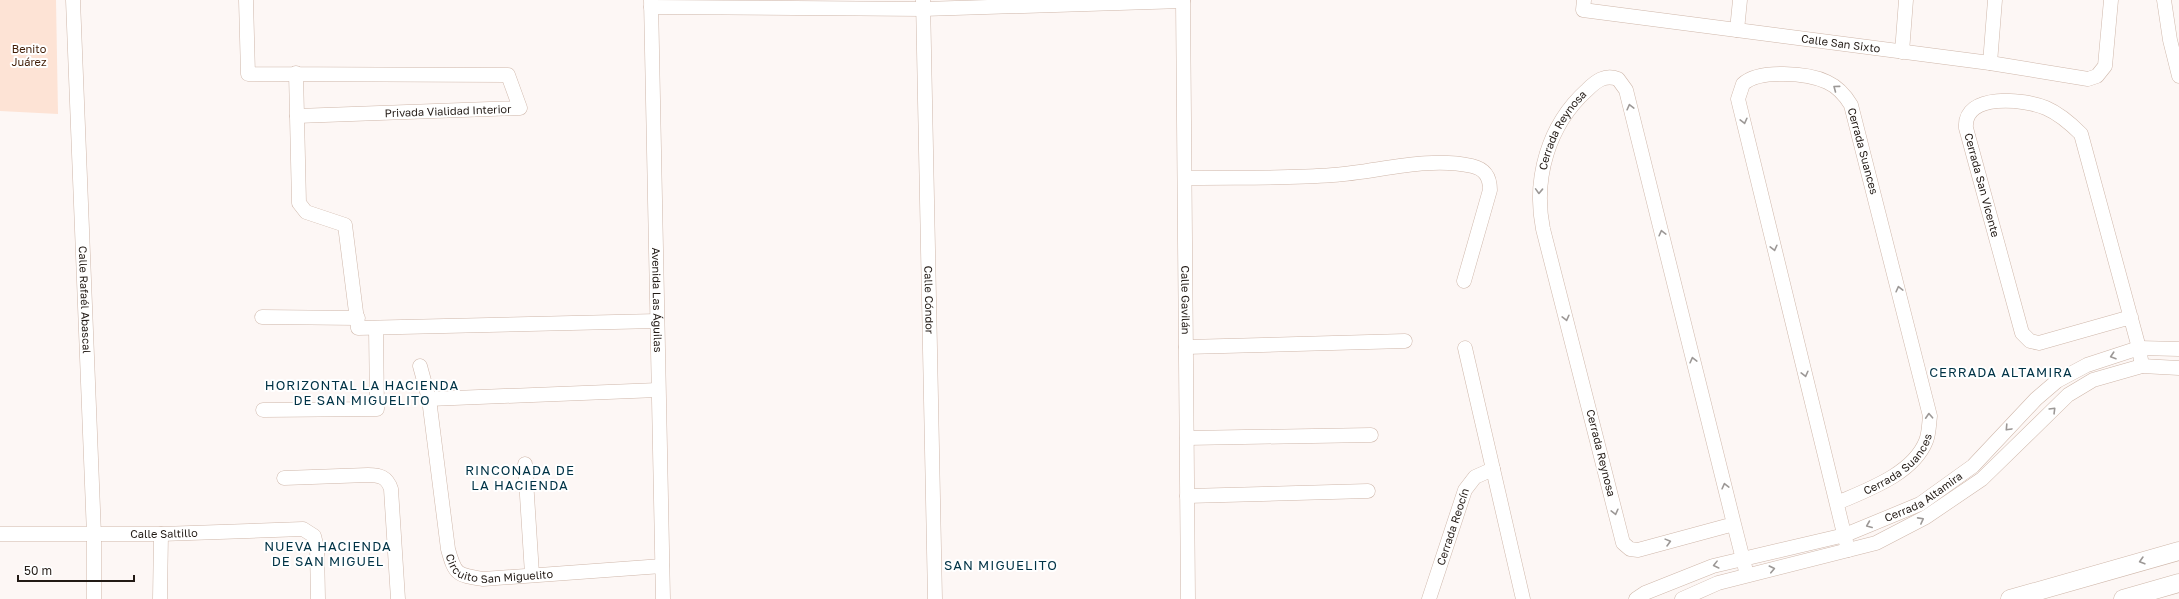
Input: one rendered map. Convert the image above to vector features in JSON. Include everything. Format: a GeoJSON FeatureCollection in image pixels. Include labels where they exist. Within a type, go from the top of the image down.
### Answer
{"type":"FeatureCollection","features":[{"type":"Feature","properties":{"kind":"street","name":"Calle Rafaél Abascal"},"geometry":{"type":"LineString","coordinates":[[73,0],[94,535],[94,599]]}},
{"type":"Feature","properties":{"kind":"street","name":"Privada Vialidad Interior"},"geometry":{"type":"LineString","coordinates":[[246,0],[248,74],[508,75],[520,108],[297,116]]}},
{"type":"Feature","properties":{"kind":"street"},"geometry":{"type":"LineString","coordinates":[[1737,30],[1740,0]]}},
{"type":"Feature","properties":{"kind":"street"},"geometry":{"type":"LineString","coordinates":[[1902,52],[1906,0]]}},
{"type":"Feature","properties":{"kind":"street"},"geometry":{"type":"LineString","coordinates":[[1990,64],[1995,0]]}},
{"type":"Feature","properties":{"kind":"street","name":"Calle San Sixto"},"geometry":{"type":"LineString","coordinates":[[1584,5],[1737,30],[1990,64],[2088,79],[2097,76],[2105,66],[2111,0]]}},
{"type":"Feature","properties":{"kind":"street"},"geometry":{"type":"LineString","coordinates":[[2164,0],[2170,40],[2179,76]]}},
{"type":"Feature","properties":{"kind":"street"},"geometry":{"type":"LineString","coordinates":[[651,3],[923,5],[1183,1]]}},
{"type":"Feature","properties":{"kind":"street","name":"Calle Gavilán"},"geometry":{"type":"LineString","coordinates":[[1183,1],[1188,599]]}},
{"type":"Feature","properties":{"kind":"street","name":"Avenida Las Águilas"},"geometry":{"type":"LineString","coordinates":[[651,3],[662,599]]}},
{"type":"Feature","properties":{"kind":"street","name":"Calle Cóndor"},"geometry":{"type":"LineString","coordinates":[[923,5],[935,599]]}},
{"type":"Feature","properties":{"kind":"street"},"geometry":{"type":"LineString","coordinates":[[296,74],[299,203],[306,212],[345,225],[358,318],[358,328],[657,321]]}},
{"type":"Feature","properties":{"kind":"street","name":"Cerrada Suances"},"geometry":{"type":"LineString","coordinates":[[1837,503],[1886,481],[1910,464],[1926,441],[1930,416],[1851,105],[1846,96],[1833,85],[1808,76],[1781,74],[1754,77],[1743,84],[1738,99],[1848,550]]}},
{"type":"Feature","properties":{"kind":"street","name":"Cerrada Reynosa"},"geometry":{"type":"LineString","coordinates":[[1734,524],[1638,550],[1630,549],[1623,543],[1543,229],[1539,201],[1543,166],[1560,122],[1579,97],[1602,78],[1613,77],[1618,79],[1626,90],[1747,575]]}},
{"type":"Feature","properties":{"kind":"street","name":"Cerrada San Vicente"},"geometry":{"type":"LineString","coordinates":[[2131,317],[2039,343],[2026,338],[2022,333],[1966,128],[1967,118],[1972,110],[1980,105],[2006,101],[2033,104],[2058,115],[2081,134],[2131,317],[2142,366]]}},
{"type":"Feature","properties":{"kind":"street"},"geometry":{"type":"LineString","coordinates":[[1185,178],[1333,175],[1434,163],[1473,166],[1484,171],[1490,179],[1490,190],[1464,281]]}},
{"type":"Feature","properties":{"kind":"street"},"geometry":{"type":"LineString","coordinates":[[262,317],[358,318]]}},
{"type":"Feature","properties":{"kind":"street"},"geometry":{"type":"LineString","coordinates":[[263,410],[377,409],[376,328]]}},
{"type":"Feature","properties":{"kind":"street"},"geometry":{"type":"LineString","coordinates":[[1186,347],[1405,341]]}},
{"type":"Feature","properties":{"kind":"street"},"geometry":{"type":"LineString","coordinates":[[1465,348],[1523,599]]}},
{"type":"Feature","properties":{"kind":"street","name":"Cerrada Altamira"},"geometry":{"type":"LineString","coordinates":[[1636,599],[1645,593],[1713,566],[1845,535],[1920,504],[1972,466],[2036,399],[2057,381],[2087,365],[2139,348],[2179,349]]}},
{"type":"Feature","properties":{"kind":"street","name":"Circuito San Miguelito"},"geometry":{"type":"LineString","coordinates":[[420,366],[429,399],[448,549],[453,568],[464,576],[483,579],[532,574],[662,566]]}},
{"type":"Feature","properties":{"kind":"street","name":"Cerrada Altamira"},"geometry":{"type":"LineString","coordinates":[[1682,599],[1718,583],[1876,543],[1926,517],[1982,479],[2068,395],[2093,380],[2142,366],[2179,368]]}},
{"type":"Feature","properties":{"kind":"street"},"geometry":{"type":"LineString","coordinates":[[429,399],[658,390]]}},
{"type":"Feature","properties":{"kind":"street"},"geometry":{"type":"LineString","coordinates":[[1187,438],[1371,435]]}},
{"type":"Feature","properties":{"kind":"street"},"geometry":{"type":"LineString","coordinates":[[525,464],[532,574]]}},
{"type":"Feature","properties":{"kind":"street","name":"Cerrada Reocín"},"geometry":{"type":"LineString","coordinates":[[1429,599],[1465,490],[1475,477],[1493,469]]}},
{"type":"Feature","properties":{"kind":"street"},"geometry":{"type":"LineString","coordinates":[[284,478],[378,475],[389,482],[392,489],[398,599]]}},
{"type":"Feature","properties":{"kind":"street"},"geometry":{"type":"LineString","coordinates":[[1187,496],[1368,491]]}},
{"type":"Feature","properties":{"kind":"street","name":"Calle Saltillo"},"geometry":{"type":"LineString","coordinates":[[0,534],[161,534],[302,529],[314,536],[318,548],[318,599]]}},
{"type":"Feature","properties":{"kind":"street"},"geometry":{"type":"LineString","coordinates":[[160,599],[161,534]]}},
{"type":"Feature","properties":{"kind":"street"},"geometry":{"type":"LineString","coordinates":[[2010,599],[2179,550]]}},
{"type":"Feature","properties":{"kind":"street"},"geometry":{"type":"LineString","coordinates":[[2123,599],[2179,583]]}},
{"type":"Feature","properties":{"kind":"green space","name":"Benito Juárez"},"geometry":{"type":"Polygon","coordinates":[[[0,0],[56,0],[58,114],[0,111],[0,0]]]}},
{"type":"Feature","properties":{"kind":"district","name":"CERRADA ALTAMIRA"},"geometry":{"type":"Point","coordinates":[2001,372]}},
{"type":"Feature","properties":{"kind":"district","name":"HORIZONTAL LA HACIENDA DE SAN MIGUELITO"},"geometry":{"type":"Point","coordinates":[362,392]}},
{"type":"Feature","properties":{"kind":"district","name":"RINCONADA DE LA HACIENDA"},"geometry":{"type":"Point","coordinates":[520,478]}},
{"type":"Feature","properties":{"kind":"district","name":"NUEVA HACIENDA DE SAN MIGUEL"},"geometry":{"type":"Point","coordinates":[328,554]}},
{"type":"Feature","properties":{"kind":"district","name":"SAN MIGUELITO"},"geometry":{"type":"Point","coordinates":[1001,565]}}]}
